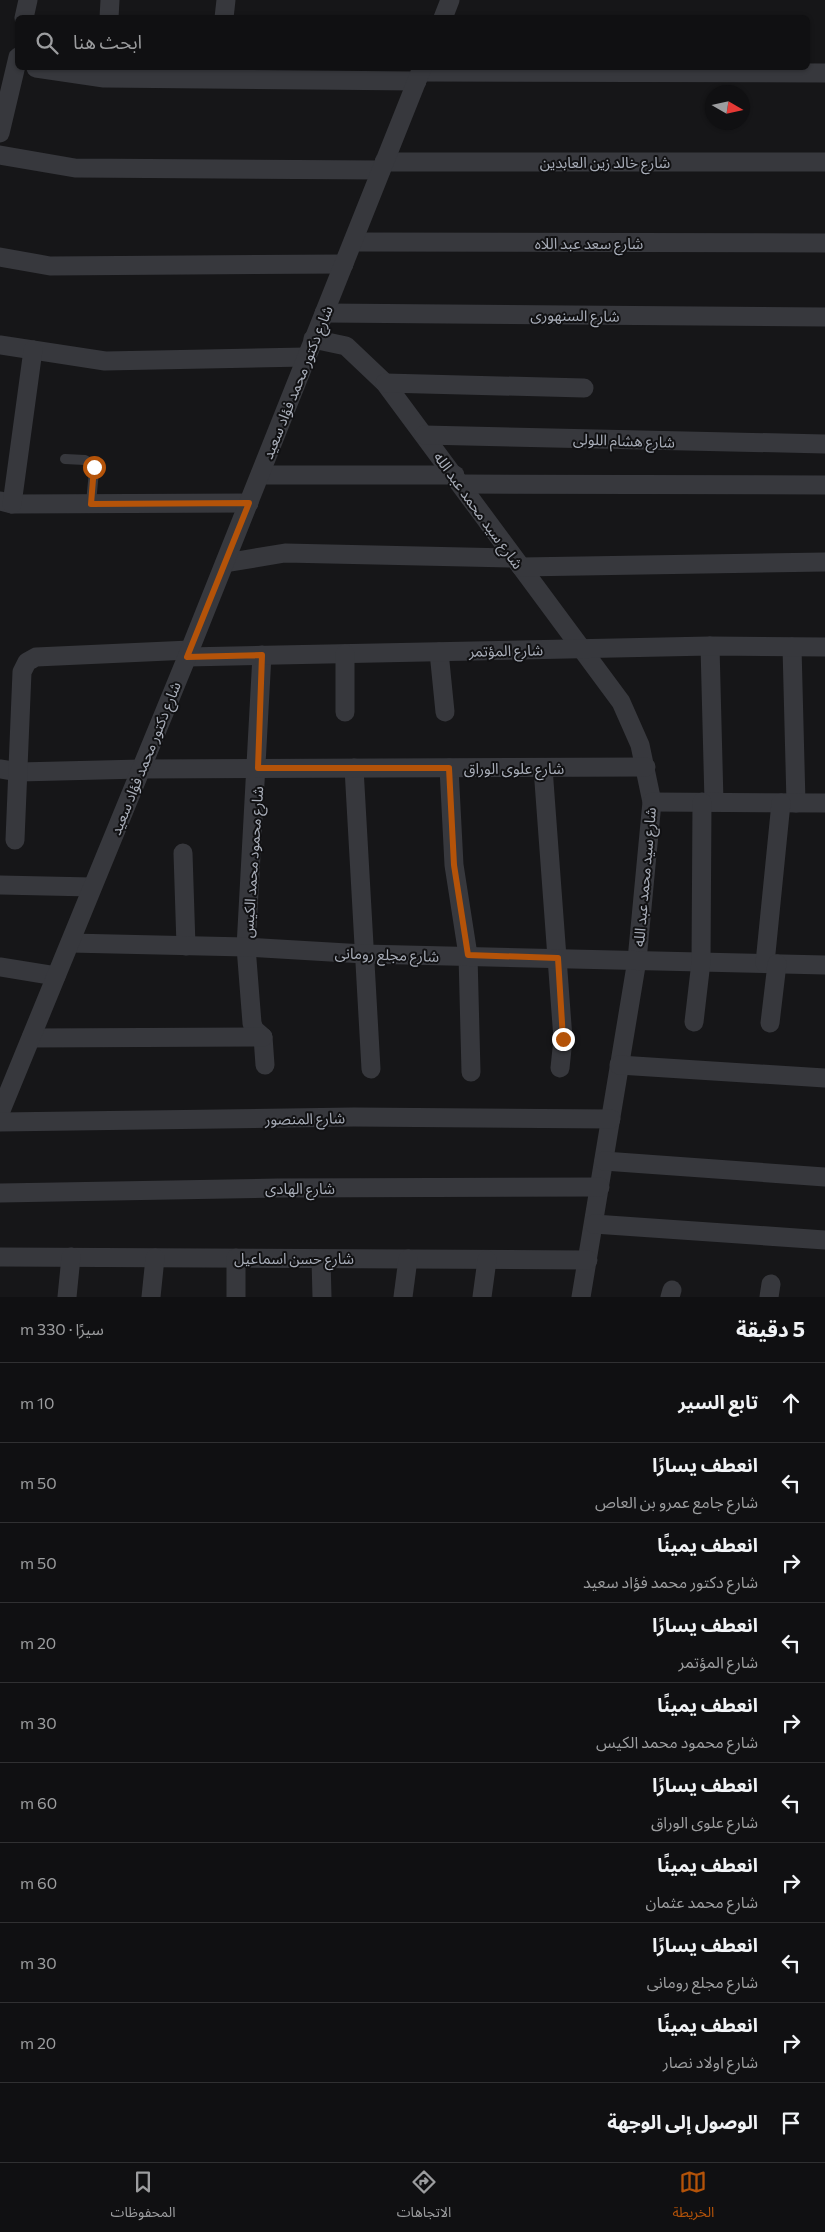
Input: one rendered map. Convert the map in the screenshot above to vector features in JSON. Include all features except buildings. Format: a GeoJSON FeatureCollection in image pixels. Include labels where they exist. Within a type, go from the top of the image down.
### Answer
{"type":"FeatureCollection","features":[{"type":"Feature","properties":{"kind":"street"},"geometry":{"type":"LineString","coordinates":[[25,15],[28,0]]}},
{"type":"Feature","properties":{"kind":"street"},"geometry":{"type":"LineString","coordinates":[[109,15],[110,0]]}},
{"type":"Feature","properties":{"kind":"street"},"geometry":{"type":"LineString","coordinates":[[224,15],[226,0]]}},
{"type":"Feature","properties":{"kind":"street"},"geometry":{"type":"LineString","coordinates":[[444,15],[450,0]]}},
{"type":"Feature","properties":{"kind":"street"},"geometry":{"type":"LineString","coordinates":[[0,133],[13,61]]}},
{"type":"Feature","properties":{"kind":"street"},"geometry":{"type":"LineString","coordinates":[[64,70],[105,73],[825,73]]}},
{"type":"Feature","properties":{"kind":"street","name":"شارع دكتور محمد فؤاد سعيد"},"geometry":{"type":"LineString","coordinates":[[0,1114],[8,1071],[31,1038],[225,563],[420,74]]}},
{"type":"Feature","properties":{"kind":"street","name":"شارع خالد زين العابدين"},"geometry":{"type":"LineString","coordinates":[[0,155],[75,168],[825,162]]}},
{"type":"Feature","properties":{"kind":"street","name":"شارع سعد عبد اللاه"},"geometry":{"type":"LineString","coordinates":[[352,242],[825,243]]}},
{"type":"Feature","properties":{"kind":"street"},"geometry":{"type":"LineString","coordinates":[[0,257],[50,266],[344,264]]}},
{"type":"Feature","properties":{"kind":"street","name":"شارع السنهورى"},"geometry":{"type":"LineString","coordinates":[[324,312],[825,317]]}},
{"type":"Feature","properties":{"kind":"street","name":"شارع سيد محمد عبد الله"},"geometry":{"type":"LineString","coordinates":[[313,339],[346,346],[385,383],[621,702],[640,745],[652,802],[636,960],[581,1297]]}},
{"type":"Feature","properties":{"kind":"street"},"geometry":{"type":"LineString","coordinates":[[0,345],[105,361],[306,357]]}},
{"type":"Feature","properties":{"kind":"street"},"geometry":{"type":"LineString","coordinates":[[33,350],[6,503],[249,503]]}},
{"type":"Feature","properties":{"kind":"street"},"geometry":{"type":"LineString","coordinates":[[385,383],[584,388]]}},
{"type":"Feature","properties":{"kind":"street","name":"شارع هشام اللولى"},"geometry":{"type":"LineString","coordinates":[[424,435],[825,444]]}},
{"type":"Feature","properties":{"kind":"street"},"geometry":{"type":"LineString","coordinates":[[260,475],[825,485]]}},
{"type":"Feature","properties":{"kind":"street"},"geometry":{"type":"LineString","coordinates":[[225,563],[285,553],[517,562],[825,562]]}},
{"type":"Feature","properties":{"kind":"street"},"geometry":{"type":"LineString","coordinates":[[694,1022],[701,962],[708,802],[710,646]]}},
{"type":"Feature","properties":{"kind":"street","name":"شارع المؤتمر"},"geometry":{"type":"LineString","coordinates":[[18,772],[22,672],[27,662],[36,657],[188,654],[345,654],[710,646],[825,646]]}},
{"type":"Feature","properties":{"kind":"street"},"geometry":{"type":"LineString","coordinates":[[770,1023],[771,964],[789,803],[792,647]]}},
{"type":"Feature","properties":{"kind":"street"},"geometry":{"type":"LineString","coordinates":[[439,652],[444,712]]}},
{"type":"Feature","properties":{"kind":"street"},"geometry":{"type":"LineString","coordinates":[[345,654],[345,712]]}},
{"type":"Feature","properties":{"kind":"street","name":"شارع محمود محمد الكيس"},"geometry":{"type":"LineString","coordinates":[[262,655],[258,768],[246,947],[252,1023],[254,1029],[262,1037],[265,1065]]}},
{"type":"Feature","properties":{"kind":"street","name":"شارع علوى الوراق"},"geometry":{"type":"LineString","coordinates":[[0,769],[18,772],[258,768],[646,767]]}},
{"type":"Feature","properties":{"kind":"street"},"geometry":{"type":"LineString","coordinates":[[354,768],[371,1069]]}},
{"type":"Feature","properties":{"kind":"street"},"geometry":{"type":"LineString","coordinates":[[449,768],[454,865],[468,955],[471,1072]]}},
{"type":"Feature","properties":{"kind":"street"},"geometry":{"type":"LineString","coordinates":[[543,768],[563,1039],[560,1068]]}},
{"type":"Feature","properties":{"kind":"street"},"geometry":{"type":"LineString","coordinates":[[15,840],[18,772]]}},
{"type":"Feature","properties":{"kind":"street"},"geometry":{"type":"LineString","coordinates":[[652,802],[825,803]]}},
{"type":"Feature","properties":{"kind":"street"},"geometry":{"type":"LineString","coordinates":[[183,852],[186,946]]}},
{"type":"Feature","properties":{"kind":"street"},"geometry":{"type":"LineString","coordinates":[[0,885],[92,887]]}},
{"type":"Feature","properties":{"kind":"street","name":"شارع مجلع رومانى"},"geometry":{"type":"LineString","coordinates":[[70,943],[246,947],[364,954],[825,965]]}},
{"type":"Feature","properties":{"kind":"street"},"geometry":{"type":"LineString","coordinates":[[0,967],[56,976]]}},
{"type":"Feature","properties":{"kind":"street"},"geometry":{"type":"LineString","coordinates":[[31,1038],[262,1037]]}},
{"type":"Feature","properties":{"kind":"street"},"geometry":{"type":"LineString","coordinates":[[619,1064],[825,1078]]}},
{"type":"Feature","properties":{"kind":"street","name":"شارع المنصور"},"geometry":{"type":"LineString","coordinates":[[0,1122],[354,1117],[611,1119]]}},
{"type":"Feature","properties":{"kind":"street"},"geometry":{"type":"LineString","coordinates":[[604,1161],[825,1177]]}},
{"type":"Feature","properties":{"kind":"street","name":"شارع الهادى"},"geometry":{"type":"LineString","coordinates":[[0,1193],[278,1188],[600,1187]]}},
{"type":"Feature","properties":{"kind":"street"},"geometry":{"type":"LineString","coordinates":[[594,1224],[825,1240]]}},
{"type":"Feature","properties":{"kind":"street","name":"شارع حسن اسماعيل"},"geometry":{"type":"LineString","coordinates":[[0,1257],[588,1260]]}},
{"type":"Feature","properties":{"kind":"street"},"geometry":{"type":"LineString","coordinates":[[67,1297],[72,1257]]}},
{"type":"Feature","properties":{"kind":"street"},"geometry":{"type":"LineString","coordinates":[[151,1297],[155,1258]]}},
{"type":"Feature","properties":{"kind":"street"},"geometry":{"type":"LineString","coordinates":[[236,1258],[236,1297]]}},
{"type":"Feature","properties":{"kind":"street"},"geometry":{"type":"LineString","coordinates":[[321,1259],[322,1297]]}},
{"type":"Feature","properties":{"kind":"street"},"geometry":{"type":"LineString","coordinates":[[403,1297],[408,1259]]}},
{"type":"Feature","properties":{"kind":"street"},"geometry":{"type":"LineString","coordinates":[[482,1297],[487,1260]]}},
{"type":"Feature","properties":{"kind":"lane"},"geometry":{"type":"LineString","coordinates":[[65,459],[85,460],[92,464],[94,471],[91,504]]}},
{"type":"Feature","properties":{"kind":"route"},"geometry":{"type":"LineString","coordinates":[[94,467],[91,504],[249,503],[187,657],[262,655],[258,768],[449,768],[454,865],[468,955],[558,958],[563,1039]]}}]}
